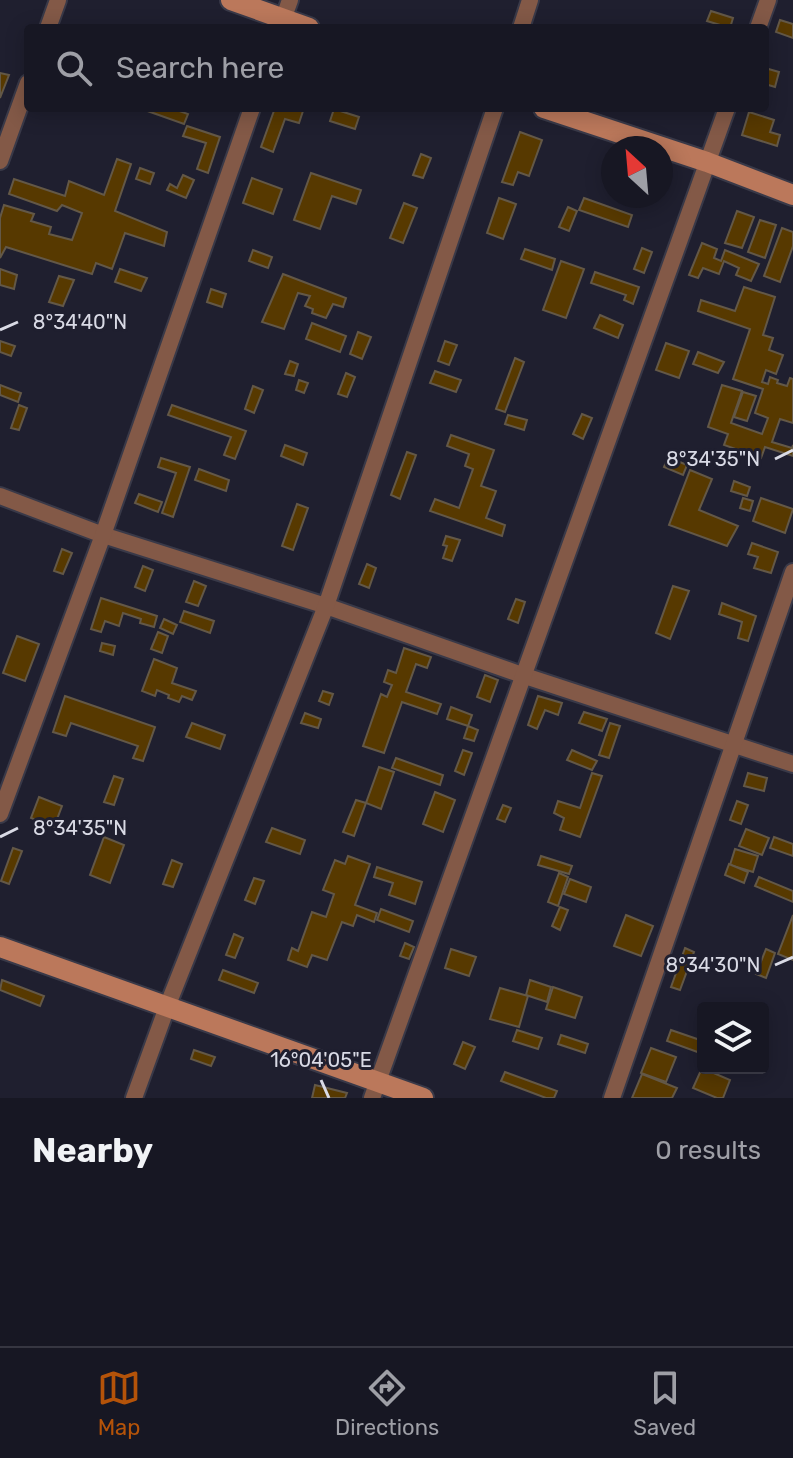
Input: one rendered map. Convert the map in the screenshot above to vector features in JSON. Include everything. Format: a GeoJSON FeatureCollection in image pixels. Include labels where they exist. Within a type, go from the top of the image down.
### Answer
{"type":"FeatureCollection","features":[{"type":"Feature","properties":{"kind":"street"},"geometry":{"type":"LineString","coordinates":[[49,24],[58,0]]}},
{"type":"Feature","properties":{"kind":"street"},"geometry":{"type":"LineString","coordinates":[[231,0],[284,16]]}},
{"type":"Feature","properties":{"kind":"street"},"geometry":{"type":"LineString","coordinates":[[522,24],[530,0]]}},
{"type":"Feature","properties":{"kind":"street"},"geometry":{"type":"LineString","coordinates":[[759,24],[768,0]]}},
{"type":"Feature","properties":{"kind":"street"},"geometry":{"type":"LineString","coordinates":[[0,161],[24,94]]}},
{"type":"Feature","properties":{"kind":"street"},"geometry":{"type":"LineString","coordinates":[[0,814],[103,535],[251,112]]}},
{"type":"Feature","properties":{"kind":"street"},"geometry":{"type":"LineString","coordinates":[[134,1098],[326,606],[494,112]]}},
{"type":"Feature","properties":{"kind":"street"},"geometry":{"type":"LineString","coordinates":[[556,112],[707,162],[793,195]]}},
{"type":"Feature","properties":{"kind":"street"},"geometry":{"type":"LineString","coordinates":[[375,1090],[726,112]]}},
{"type":"Feature","properties":{"kind":"street"},"geometry":{"type":"LineString","coordinates":[[0,496],[103,535],[326,606],[522,675],[793,764]]}},
{"type":"Feature","properties":{"kind":"street"},"geometry":{"type":"LineString","coordinates":[[612,1098],[793,572]]}},
{"type":"Feature","properties":{"kind":"street"},"geometry":{"type":"LineString","coordinates":[[0,947],[167,1007],[375,1090],[423,1098]]}},
{"type":"Feature","properties":{"kind":"building"},"geometry":{"type":"Polygon","coordinates":[[[711,11],[733,18],[731,24],[707,21],[711,11]]]}},
{"type":"Feature","properties":{"kind":"building"},"geometry":{"type":"Polygon","coordinates":[[[780,20],[793,24],[793,38],[776,32],[780,20]]]}},
{"type":"Feature","properties":{"kind":"building"},"geometry":{"type":"Polygon","coordinates":[[[769,69],[779,72],[775,87],[769,85],[769,69]]]}},
{"type":"Feature","properties":{"kind":"building"},"geometry":{"type":"Polygon","coordinates":[[[0,73],[9,75],[0,98],[0,73]]]}},
{"type":"Feature","properties":{"kind":"building"},"geometry":{"type":"Polygon","coordinates":[[[150,112],[188,114],[184,124],[150,112]]]}},
{"type":"Feature","properties":{"kind":"building"},"geometry":{"type":"Polygon","coordinates":[[[274,112],[303,112],[299,123],[285,119],[273,152],[261,147],[274,112]]]}},
{"type":"Feature","properties":{"kind":"building"},"geometry":{"type":"Polygon","coordinates":[[[333,112],[359,117],[355,129],[330,121],[333,112]]]}},
{"type":"Feature","properties":{"kind":"building"},"geometry":{"type":"Polygon","coordinates":[[[749,112],[774,120],[770,132],[780,135],[777,146],[742,135],[749,112]]]}},
{"type":"Feature","properties":{"kind":"building"},"geometry":{"type":"Polygon","coordinates":[[[187,126],[220,137],[208,173],[197,169],[206,143],[183,136],[187,126]]]}},
{"type":"Feature","properties":{"kind":"building"},"geometry":{"type":"Polygon","coordinates":[[[520,132],[542,140],[529,176],[518,172],[513,185],[502,182],[520,132]]]}},
{"type":"Feature","properties":{"kind":"building"},"geometry":{"type":"Polygon","coordinates":[[[421,154],[431,158],[423,178],[413,175],[421,154]]]}},
{"type":"Feature","properties":{"kind":"building"},"geometry":{"type":"Polygon","coordinates":[[[117,159],[131,164],[115,211],[167,232],[164,246],[125,233],[112,269],[96,263],[92,274],[6,247],[0,258],[0,218],[4,205],[34,214],[31,221],[51,227],[49,234],[72,240],[82,213],[62,205],[57,211],[9,194],[14,179],[65,196],[69,181],[104,195],[117,159]]]}},
{"type":"Feature","properties":{"kind":"building"},"geometry":{"type":"Polygon","coordinates":[[[140,168],[154,173],[150,184],[136,179],[140,168]]]}},
{"type":"Feature","properties":{"kind":"building"},"geometry":{"type":"Polygon","coordinates":[[[311,173],[361,190],[356,204],[332,196],[320,229],[294,220],[311,173]]]}},
{"type":"Feature","properties":{"kind":"building"},"geometry":{"type":"Polygon","coordinates":[[[183,175],[194,180],[186,198],[167,190],[170,184],[177,188],[183,175]]]}},
{"type":"Feature","properties":{"kind":"building"},"geometry":{"type":"Polygon","coordinates":[[[252,178],[282,189],[273,214],[243,203],[252,178]]]}},
{"type":"Feature","properties":{"kind":"building"},"geometry":{"type":"Polygon","coordinates":[[[499,198],[516,204],[503,239],[487,233],[499,198]]]}},
{"type":"Feature","properties":{"kind":"building"},"geometry":{"type":"Polygon","coordinates":[[[584,198],[601,204],[601,208],[612,208],[632,215],[628,227],[579,210],[584,198]]]}},
{"type":"Feature","properties":{"kind":"building"},"geometry":{"type":"Polygon","coordinates":[[[404,203],[417,208],[403,243],[390,238],[404,203]]]}},
{"type":"Feature","properties":{"kind":"building"},"geometry":{"type":"Polygon","coordinates":[[[568,207],[577,211],[569,231],[559,227],[568,207]]]}},
{"type":"Feature","properties":{"kind":"building"},"geometry":{"type":"Polygon","coordinates":[[[737,211],[754,217],[742,248],[725,243],[737,211]]]}},
{"type":"Feature","properties":{"kind":"building"},"geometry":{"type":"Polygon","coordinates":[[[760,220],[776,225],[765,258],[748,252],[760,220]]]}},
{"type":"Feature","properties":{"kind":"building"},"geometry":{"type":"Polygon","coordinates":[[[782,228],[793,232],[793,246],[780,282],[764,276],[782,228]]]}},
{"type":"Feature","properties":{"kind":"building"},"geometry":{"type":"Polygon","coordinates":[[[702,243],[717,249],[714,258],[721,261],[725,250],[759,264],[751,281],[736,275],[739,268],[724,261],[719,274],[703,268],[698,278],[689,275],[702,243]]]}},
{"type":"Feature","properties":{"kind":"building"},"geometry":{"type":"Polygon","coordinates":[[[642,248],[652,252],[644,273],[634,269],[642,248]]]}},
{"type":"Feature","properties":{"kind":"building"},"geometry":{"type":"Polygon","coordinates":[[[525,249],[555,259],[552,270],[521,259],[525,249]]]}},
{"type":"Feature","properties":{"kind":"building"},"geometry":{"type":"Polygon","coordinates":[[[253,250],[272,257],[268,268],[249,261],[253,250]]]}},
{"type":"Feature","properties":{"kind":"building"},"geometry":{"type":"Polygon","coordinates":[[[561,261],[584,269],[566,318],[543,310],[561,261]]]}},
{"type":"Feature","properties":{"kind":"building"},"geometry":{"type":"Polygon","coordinates":[[[0,269],[17,275],[14,289],[0,285],[0,269]]]}},
{"type":"Feature","properties":{"kind":"building"},"geometry":{"type":"Polygon","coordinates":[[[120,269],[147,278],[141,291],[115,282],[120,269]]]}},
{"type":"Feature","properties":{"kind":"building"},"geometry":{"type":"Polygon","coordinates":[[[595,272],[639,287],[633,304],[624,300],[626,295],[591,283],[595,272]]]}},
{"type":"Feature","properties":{"kind":"building"},"geometry":{"type":"Polygon","coordinates":[[[283,274],[346,298],[343,307],[333,304],[326,318],[312,313],[313,309],[305,306],[310,296],[298,293],[284,329],[262,322],[283,274]]]}},
{"type":"Feature","properties":{"kind":"building"},"geometry":{"type":"Polygon","coordinates":[[[59,276],[74,280],[63,306],[49,302],[59,276]]]}},
{"type":"Feature","properties":{"kind":"building"},"geometry":{"type":"Polygon","coordinates":[[[744,287],[775,297],[763,335],[773,338],[769,350],[783,355],[776,374],[766,370],[762,382],[768,384],[770,377],[787,386],[790,378],[793,379],[793,423],[780,419],[772,442],[792,448],[793,445],[793,456],[765,447],[761,458],[724,445],[728,434],[708,427],[722,385],[742,391],[731,423],[762,434],[768,418],[755,413],[763,389],[733,379],[750,329],[698,311],[701,300],[735,311],[744,287]]]}},
{"type":"Feature","properties":{"kind":"building"},"geometry":{"type":"Polygon","coordinates":[[[211,289],[226,294],[222,307],[207,302],[211,289]]]}},
{"type":"Feature","properties":{"kind":"building"},"geometry":{"type":"Polygon","coordinates":[[[600,315],[623,325],[618,338],[594,328],[600,315]]]}},
{"type":"Feature","properties":{"kind":"building"},"geometry":{"type":"Polygon","coordinates":[[[312,323],[346,336],[340,352],[306,339],[312,323]]]}},
{"type":"Feature","properties":{"kind":"building"},"geometry":{"type":"Polygon","coordinates":[[[358,332],[371,337],[362,359],[350,354],[358,332]]]}},
{"type":"Feature","properties":{"kind":"building"},"geometry":{"type":"Polygon","coordinates":[[[0,341],[15,346],[11,356],[0,352],[0,341]]]}},
{"type":"Feature","properties":{"kind":"building"},"geometry":{"type":"Polygon","coordinates":[[[445,341],[457,345],[449,365],[438,361],[445,341]]]}},
{"type":"Feature","properties":{"kind":"building"},"geometry":{"type":"Polygon","coordinates":[[[666,343],[689,351],[679,378],[656,370],[666,343]]]}},
{"type":"Feature","properties":{"kind":"building"},"geometry":{"type":"Polygon","coordinates":[[[698,352],[724,362],[718,373],[693,364],[698,352]]]}},
{"type":"Feature","properties":{"kind":"building"},"geometry":{"type":"Polygon","coordinates":[[[515,358],[524,362],[505,412],[496,409],[515,358]]]}},
{"type":"Feature","properties":{"kind":"building"},"geometry":{"type":"Polygon","coordinates":[[[290,361],[298,364],[294,376],[285,374],[290,361]]]}},
{"type":"Feature","properties":{"kind":"building"},"geometry":{"type":"Polygon","coordinates":[[[435,371],[461,380],[456,392],[430,383],[435,371]]]}},
{"type":"Feature","properties":{"kind":"building"},"geometry":{"type":"Polygon","coordinates":[[[346,373],[355,377],[347,397],[338,394],[346,373]]]}},
{"type":"Feature","properties":{"kind":"building"},"geometry":{"type":"Polygon","coordinates":[[[299,380],[308,383],[304,393],[296,390],[299,380]]]}},
{"type":"Feature","properties":{"kind":"building"},"geometry":{"type":"Polygon","coordinates":[[[0,385],[21,393],[18,402],[0,395],[0,385]]]}},
{"type":"Feature","properties":{"kind":"building"},"geometry":{"type":"Polygon","coordinates":[[[253,386],[263,390],[254,413],[245,409],[253,386]]]}},
{"type":"Feature","properties":{"kind":"building"},"geometry":{"type":"Polygon","coordinates":[[[743,392],[756,396],[747,421],[734,417],[743,392]]]}},
{"type":"Feature","properties":{"kind":"building"},"geometry":{"type":"Polygon","coordinates":[[[19,405],[27,408],[19,430],[11,428],[19,405]]]}},
{"type":"Feature","properties":{"kind":"building"},"geometry":{"type":"Polygon","coordinates":[[[172,405],[246,431],[235,459],[224,455],[231,437],[168,415],[172,405]]]}},
{"type":"Feature","properties":{"kind":"building"},"geometry":{"type":"Polygon","coordinates":[[[582,414],[592,418],[583,439],[573,434],[582,414]]]}},
{"type":"Feature","properties":{"kind":"building"},"geometry":{"type":"Polygon","coordinates":[[[508,415],[527,420],[524,430],[505,424],[508,415]]]}},
{"type":"Feature","properties":{"kind":"building"},"geometry":{"type":"Polygon","coordinates":[[[451,435],[494,450],[481,486],[496,491],[486,518],[505,525],[502,536],[430,511],[435,499],[459,508],[473,469],[465,466],[469,454],[447,446],[451,435]]]}},
{"type":"Feature","properties":{"kind":"building"},"geometry":{"type":"Polygon","coordinates":[[[285,445],[307,453],[303,465],[281,456],[285,445]]]}},
{"type":"Feature","properties":{"kind":"building"},"geometry":{"type":"Polygon","coordinates":[[[407,452],[416,455],[400,499],[391,495],[407,452]]]}},
{"type":"Feature","properties":{"kind":"building"},"geometry":{"type":"Polygon","coordinates":[[[668,457],[687,465],[683,475],[664,467],[668,457]]]}},
{"type":"Feature","properties":{"kind":"building"},"geometry":{"type":"Polygon","coordinates":[[[161,458],[190,467],[173,517],[162,513],[176,473],[158,467],[161,458]]]}},
{"type":"Feature","properties":{"kind":"building"},"geometry":{"type":"Polygon","coordinates":[[[199,469],[229,480],[226,491],[195,480],[199,469]]]}},
{"type":"Feature","properties":{"kind":"building"},"geometry":{"type":"Polygon","coordinates":[[[690,470],[712,479],[699,510],[738,526],[727,546],[669,525],[690,470]]]}},
{"type":"Feature","properties":{"kind":"building"},"geometry":{"type":"Polygon","coordinates":[[[734,481],[750,487],[747,496],[731,491],[734,481]]]}},
{"type":"Feature","properties":{"kind":"building"},"geometry":{"type":"Polygon","coordinates":[[[139,494],[162,502],[158,512],[135,503],[139,494]]]}},
{"type":"Feature","properties":{"kind":"building"},"geometry":{"type":"Polygon","coordinates":[[[743,498],[753,501],[750,511],[740,508],[743,498]]]}},
{"type":"Feature","properties":{"kind":"building"},"geometry":{"type":"Polygon","coordinates":[[[761,498],[793,509],[785,533],[753,521],[761,498]]]}},
{"type":"Feature","properties":{"kind":"building"},"geometry":{"type":"Polygon","coordinates":[[[297,504],[308,508],[293,550],[282,546],[297,504]]]}},
{"type":"Feature","properties":{"kind":"building"},"geometry":{"type":"Polygon","coordinates":[[[446,536],[460,540],[452,561],[443,558],[446,536]]]}},
{"type":"Feature","properties":{"kind":"building"},"geometry":{"type":"Polygon","coordinates":[[[752,543],[778,552],[771,573],[754,568],[758,557],[748,554],[752,543]]]}},
{"type":"Feature","properties":{"kind":"building"},"geometry":{"type":"Polygon","coordinates":[[[62,549],[72,553],[63,574],[54,571],[62,549]]]}},
{"type":"Feature","properties":{"kind":"building"},"geometry":{"type":"Polygon","coordinates":[[[367,564],[376,568],[369,588],[359,584],[367,564]]]}},
{"type":"Feature","properties":{"kind":"building"},"geometry":{"type":"Polygon","coordinates":[[[143,566],[153,570],[145,591],[135,587],[143,566]]]}},
{"type":"Feature","properties":{"kind":"building"},"geometry":{"type":"Polygon","coordinates":[[[194,581],[206,586],[198,606],[186,602],[194,581]]]}},
{"type":"Feature","properties":{"kind":"building"},"geometry":{"type":"Polygon","coordinates":[[[673,586],[689,591],[670,639],[656,633],[673,586]]]}},
{"type":"Feature","properties":{"kind":"building"},"geometry":{"type":"Polygon","coordinates":[[[101,598],[157,616],[154,627],[123,613],[119,626],[105,621],[101,632],[91,629],[101,598]]]}},
{"type":"Feature","properties":{"kind":"building"},"geometry":{"type":"Polygon","coordinates":[[[516,599],[525,602],[518,623],[508,619],[516,599]]]}},
{"type":"Feature","properties":{"kind":"building"},"geometry":{"type":"Polygon","coordinates":[[[722,603],[756,616],[748,641],[738,638],[742,622],[719,614],[722,603]]]}},
{"type":"Feature","properties":{"kind":"building"},"geometry":{"type":"Polygon","coordinates":[[[184,611],[214,621],[210,633],[180,622],[184,611]]]}},
{"type":"Feature","properties":{"kind":"building"},"geometry":{"type":"Polygon","coordinates":[[[164,619],[177,625],[173,634],[160,628],[164,619]]]}},
{"type":"Feature","properties":{"kind":"building"},"geometry":{"type":"Polygon","coordinates":[[[158,632],[168,636],[162,653],[151,649],[158,632]]]}},
{"type":"Feature","properties":{"kind":"building"},"geometry":{"type":"Polygon","coordinates":[[[17,636],[39,644],[25,681],[3,673],[17,636]]]}},
{"type":"Feature","properties":{"kind":"building"},"geometry":{"type":"Polygon","coordinates":[[[102,643],[115,646],[113,655],[100,651],[102,643]]]}},
{"type":"Feature","properties":{"kind":"building"},"geometry":{"type":"Polygon","coordinates":[[[404,648],[431,657],[427,668],[416,664],[406,692],[441,704],[437,714],[402,702],[384,753],[363,746],[381,694],[387,697],[392,685],[384,682],[388,670],[396,673],[404,648]]]}},
{"type":"Feature","properties":{"kind":"building"},"geometry":{"type":"Polygon","coordinates":[[[154,659],[177,668],[172,683],[196,691],[192,700],[182,696],[179,702],[157,690],[155,696],[142,691],[154,659]]]}},
{"type":"Feature","properties":{"kind":"building"},"geometry":{"type":"Polygon","coordinates":[[[485,675],[498,680],[490,702],[477,697],[485,675]]]}},
{"type":"Feature","properties":{"kind":"building"},"geometry":{"type":"Polygon","coordinates":[[[323,691],[333,694],[329,705],[319,701],[323,691]]]}},
{"type":"Feature","properties":{"kind":"building"},"geometry":{"type":"Polygon","coordinates":[[[65,696],[155,727],[143,761],[133,758],[138,746],[71,723],[66,736],[53,732],[65,696]]]}},
{"type":"Feature","properties":{"kind":"building"},"geometry":{"type":"Polygon","coordinates":[[[538,696],[562,703],[558,715],[545,710],[537,729],[528,725],[538,696]]]}},
{"type":"Feature","properties":{"kind":"building"},"geometry":{"type":"Polygon","coordinates":[[[451,707],[472,715],[468,726],[447,719],[451,707]]]}},
{"type":"Feature","properties":{"kind":"building"},"geometry":{"type":"Polygon","coordinates":[[[584,712],[607,719],[602,731],[579,723],[584,712]]]}},
{"type":"Feature","properties":{"kind":"building"},"geometry":{"type":"Polygon","coordinates":[[[305,713],[321,719],[318,728],[301,723],[305,713]]]}},
{"type":"Feature","properties":{"kind":"building"},"geometry":{"type":"Polygon","coordinates":[[[192,723],[225,735],[220,749],[186,737],[192,723]]]}},
{"type":"Feature","properties":{"kind":"building"},"geometry":{"type":"Polygon","coordinates":[[[610,723],[620,726],[609,758],[599,755],[610,723]]]}},
{"type":"Feature","properties":{"kind":"building"},"geometry":{"type":"Polygon","coordinates":[[[468,726],[478,730],[474,741],[464,738],[468,726]]]}},
{"type":"Feature","properties":{"kind":"building"},"geometry":{"type":"Polygon","coordinates":[[[463,750],[472,753],[464,775],[455,771],[463,750]]]}},
{"type":"Feature","properties":{"kind":"building"},"geometry":{"type":"Polygon","coordinates":[[[572,750],[597,761],[592,770],[567,760],[572,750]]]}},
{"type":"Feature","properties":{"kind":"building"},"geometry":{"type":"Polygon","coordinates":[[[396,758],[443,775],[440,785],[392,768],[396,758]]]}},
{"type":"Feature","properties":{"kind":"building"},"geometry":{"type":"Polygon","coordinates":[[[379,767],[394,772],[381,809],[366,803],[379,767]]]}},
{"type":"Feature","properties":{"kind":"building"},"geometry":{"type":"Polygon","coordinates":[[[592,773],[602,776],[580,837],[560,830],[564,818],[554,813],[558,801],[580,808],[592,773]]]}},
{"type":"Feature","properties":{"kind":"building"},"geometry":{"type":"Polygon","coordinates":[[[748,773],[767,778],[764,791],[744,786],[748,773]]]}},
{"type":"Feature","properties":{"kind":"building"},"geometry":{"type":"Polygon","coordinates":[[[114,776],[123,779],[114,805],[104,802],[114,776]]]}},
{"type":"Feature","properties":{"kind":"building"},"geometry":{"type":"Polygon","coordinates":[[[435,792],[455,800],[443,832],[423,824],[435,792]]]}},
{"type":"Feature","properties":{"kind":"building"},"geometry":{"type":"Polygon","coordinates":[[[39,797],[62,806],[54,827],[31,818],[39,797]]]}},
{"type":"Feature","properties":{"kind":"building"},"geometry":{"type":"Polygon","coordinates":[[[356,800],[366,803],[354,836],[343,832],[356,800]]]}},
{"type":"Feature","properties":{"kind":"building"},"geometry":{"type":"Polygon","coordinates":[[[737,801],[748,805],[741,824],[730,820],[737,801]]]}},
{"type":"Feature","properties":{"kind":"building"},"geometry":{"type":"Polygon","coordinates":[[[503,805],[511,808],[505,822],[497,819],[503,805]]]}},
{"type":"Feature","properties":{"kind":"building"},"geometry":{"type":"Polygon","coordinates":[[[272,828],[305,840],[300,854],[266,842],[272,828]]]}},
{"type":"Feature","properties":{"kind":"building"},"geometry":{"type":"Polygon","coordinates":[[[746,829],[769,838],[762,855],[739,846],[746,829]]]}},
{"type":"Feature","properties":{"kind":"building"},"geometry":{"type":"Polygon","coordinates":[[[104,837],[124,845],[110,883],[90,875],[104,837]]]}},
{"type":"Feature","properties":{"kind":"building"},"geometry":{"type":"Polygon","coordinates":[[[774,837],[793,844],[793,856],[770,848],[774,837]]]}},
{"type":"Feature","properties":{"kind":"building"},"geometry":{"type":"Polygon","coordinates":[[[13,848],[22,851],[9,884],[1,881],[13,848]]]}},
{"type":"Feature","properties":{"kind":"building"},"geometry":{"type":"Polygon","coordinates":[[[735,849],[758,856],[753,872],[730,865],[735,849]]]}},
{"type":"Feature","properties":{"kind":"building"},"geometry":{"type":"Polygon","coordinates":[[[348,856],[370,864],[355,905],[377,913],[374,922],[357,915],[353,926],[342,922],[327,960],[312,955],[307,967],[288,960],[292,948],[298,951],[312,912],[326,917],[334,894],[323,890],[335,860],[345,864],[348,856]]]}},
{"type":"Feature","properties":{"kind":"building"},"geometry":{"type":"Polygon","coordinates":[[[541,856],[572,866],[569,874],[538,865],[541,856]]]}},
{"type":"Feature","properties":{"kind":"building"},"geometry":{"type":"Polygon","coordinates":[[[172,860],[182,864],[173,887],[163,884],[172,860]]]}},
{"type":"Feature","properties":{"kind":"building"},"geometry":{"type":"Polygon","coordinates":[[[729,864],[748,872],[744,883],[725,875],[729,864]]]}},
{"type":"Feature","properties":{"kind":"building"},"geometry":{"type":"Polygon","coordinates":[[[377,867],[422,882],[415,904],[389,895],[393,883],[374,877],[377,867]]]}},
{"type":"Feature","properties":{"kind":"building"},"geometry":{"type":"Polygon","coordinates":[[[559,873],[568,877],[558,906],[548,902],[559,873]]]}},
{"type":"Feature","properties":{"kind":"building"},"geometry":{"type":"Polygon","coordinates":[[[759,877],[793,891],[793,902],[755,886],[759,877]]]}},
{"type":"Feature","properties":{"kind":"building"},"geometry":{"type":"Polygon","coordinates":[[[254,878],[264,881],[255,904],[245,900],[254,878]]]}},
{"type":"Feature","properties":{"kind":"building"},"geometry":{"type":"Polygon","coordinates":[[[570,879],[591,887],[586,902],[564,894],[570,879]]]}},
{"type":"Feature","properties":{"kind":"building"},"geometry":{"type":"Polygon","coordinates":[[[560,907],[568,910],[560,930],[552,926],[560,907]]]}},
{"type":"Feature","properties":{"kind":"building"},"geometry":{"type":"Polygon","coordinates":[[[381,909],[413,921],[409,932],[377,920],[381,909]]]}},
{"type":"Feature","properties":{"kind":"building"},"geometry":{"type":"Polygon","coordinates":[[[626,915],[653,926],[641,956],[614,946],[626,915]]]}},
{"type":"Feature","properties":{"kind":"building"},"geometry":{"type":"Polygon","coordinates":[[[793,915],[793,960],[778,954],[793,915]]]}},
{"type":"Feature","properties":{"kind":"building"},"geometry":{"type":"Polygon","coordinates":[[[234,934],[243,938],[235,958],[226,955],[234,934]]]}},
{"type":"Feature","properties":{"kind":"building"},"geometry":{"type":"Polygon","coordinates":[[[405,943],[414,947],[409,959],[400,956],[405,943]]]}},
{"type":"Feature","properties":{"kind":"building"},"geometry":{"type":"Polygon","coordinates":[[[685,948],[694,952],[680,990],[671,987],[685,948]]]}},
{"type":"Feature","properties":{"kind":"building"},"geometry":{"type":"Polygon","coordinates":[[[451,949],[476,957],[469,976],[445,968],[451,949]]]}},
{"type":"Feature","properties":{"kind":"building"},"geometry":{"type":"Polygon","coordinates":[[[766,949],[775,953],[766,978],[756,974],[766,949]]]}},
{"type":"Feature","properties":{"kind":"building"},"geometry":{"type":"Polygon","coordinates":[[[223,970],[258,983],[254,993],[219,980],[223,970]]]}},
{"type":"Feature","properties":{"kind":"building"},"geometry":{"type":"Polygon","coordinates":[[[2,980],[44,996],[40,1006],[0,990],[2,980]]]}},
{"type":"Feature","properties":{"kind":"building"},"geometry":{"type":"Polygon","coordinates":[[[530,980],[551,987],[547,1002],[526,995],[530,980]]]}},
{"type":"Feature","properties":{"kind":"building"},"geometry":{"type":"Polygon","coordinates":[[[553,987],[582,997],[575,1018],[546,1009],[553,987]]]}},
{"type":"Feature","properties":{"kind":"building"},"geometry":{"type":"Polygon","coordinates":[[[500,988],[528,996],[519,1027],[490,1019],[500,988]]]}},
{"type":"Feature","properties":{"kind":"building"},"geometry":{"type":"Polygon","coordinates":[[[517,1030],[542,1038],[538,1049],[513,1041],[517,1030]]]}},
{"type":"Feature","properties":{"kind":"building"},"geometry":{"type":"Polygon","coordinates":[[[671,1030],[697,1039],[697,1052],[667,1041],[671,1030]]]}},
{"type":"Feature","properties":{"kind":"building"},"geometry":{"type":"Polygon","coordinates":[[[561,1035],[588,1044],[585,1053],[558,1044],[561,1035]]]}},
{"type":"Feature","properties":{"kind":"building"},"geometry":{"type":"Polygon","coordinates":[[[463,1042],[475,1047],[465,1069],[454,1064],[463,1042]]]}},
{"type":"Feature","properties":{"kind":"building"},"geometry":{"type":"Polygon","coordinates":[[[651,1048],[676,1057],[666,1082],[641,1073],[651,1048]]]}},
{"type":"Feature","properties":{"kind":"building"},"geometry":{"type":"Polygon","coordinates":[[[194,1050],[215,1057],[211,1066],[191,1059],[194,1050]]]}},
{"type":"Feature","properties":{"kind":"building"},"geometry":{"type":"Polygon","coordinates":[[[505,1072],[557,1091],[554,1098],[546,1098],[501,1081],[505,1072]]]}},
{"type":"Feature","properties":{"kind":"building"},"geometry":{"type":"Polygon","coordinates":[[[642,1074],[677,1088],[672,1098],[632,1098],[642,1074]]]}},
{"type":"Feature","properties":{"kind":"building"},"geometry":{"type":"Polygon","coordinates":[[[699,1074],[716,1074],[730,1080],[723,1098],[693,1088],[699,1074]]]}},
{"type":"Feature","properties":{"kind":"building"},"geometry":{"type":"Polygon","coordinates":[[[315,1085],[347,1093],[345,1098],[312,1098],[315,1085]]]}}]}
